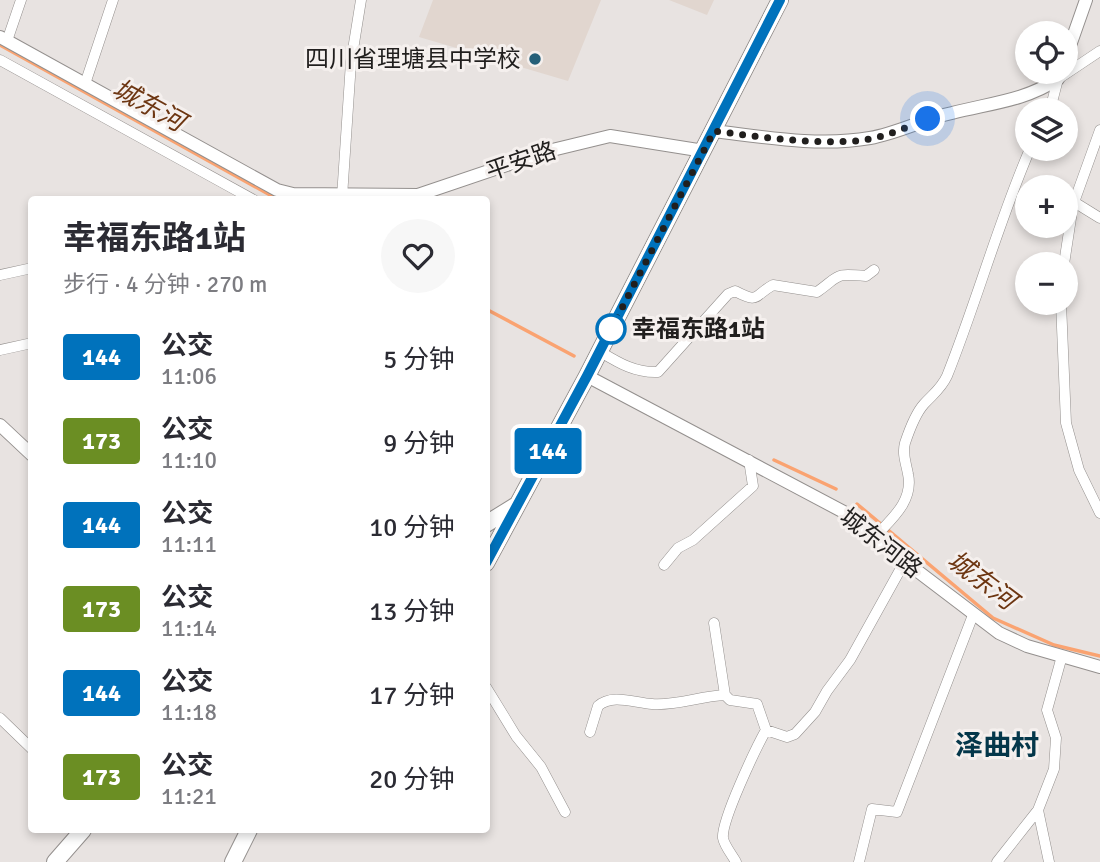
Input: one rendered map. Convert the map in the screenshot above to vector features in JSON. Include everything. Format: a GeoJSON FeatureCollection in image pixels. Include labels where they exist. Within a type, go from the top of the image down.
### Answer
{"type":"FeatureCollection","features":[{"type":"Feature","properties":{"kind":"main road"},"geometry":{"type":"LineString","coordinates":[[490,556],[587,376],[780,0]]}},
{"type":"Feature","properties":{"kind":"main road"},"geometry":{"type":"LineString","coordinates":[[490,522],[517,505]]}},
{"type":"Feature","properties":{"kind":"main road"},"geometry":{"type":"LineString","coordinates":[[55,862],[80,833]]}},
{"type":"Feature","properties":{"kind":"main road"},"geometry":{"type":"LineString","coordinates":[[233,862],[248,833]]}},
{"type":"Feature","properties":{"kind":"street"},"geometry":{"type":"LineString","coordinates":[[4,39],[21,0]]}},
{"type":"Feature","properties":{"kind":"street"},"geometry":{"type":"LineString","coordinates":[[85,84],[113,0]]}},
{"type":"Feature","properties":{"kind":"street"},"geometry":{"type":"LineString","coordinates":[[342,196],[351,62],[361,0]]}},
{"type":"Feature","properties":{"kind":"street"},"geometry":{"type":"LineString","coordinates":[[1078,23],[1086,0]]}},
{"type":"Feature","properties":{"kind":"street","name":"平安路"},"geometry":{"type":"LineString","coordinates":[[4,39],[85,84],[257,191],[330,196]]}},
{"type":"Feature","properties":{"kind":"street"},"geometry":{"type":"LineString","coordinates":[[1078,64],[1100,51]]}},
{"type":"Feature","properties":{"kind":"street"},"geometry":{"type":"LineString","coordinates":[[0,60],[257,191]]}},
{"type":"Feature","properties":{"kind":"street"},"geometry":{"type":"LineString","coordinates":[[714,131],[784,139],[856,141],[891,133],[951,113],[1029,97],[1047,84]]}},
{"type":"Feature","properties":{"kind":"street"},"geometry":{"type":"LineString","coordinates":[[1078,191],[1100,130]]}},
{"type":"Feature","properties":{"kind":"street","name":"平安路"},"geometry":{"type":"LineString","coordinates":[[409,196],[432,192],[548,151],[601,137],[617,136],[704,151]]}},
{"type":"Feature","properties":{"kind":"street"},"geometry":{"type":"LineString","coordinates":[[880,532],[901,507],[908,489],[905,444],[919,412],[936,394],[946,377],[976,300],[995,236],[1025,161]]}},
{"type":"Feature","properties":{"kind":"street"},"geometry":{"type":"LineString","coordinates":[[1078,204],[1100,218]]}},
{"type":"Feature","properties":{"kind":"street"},"geometry":{"type":"LineString","coordinates":[[0,275],[28,269]]}},
{"type":"Feature","properties":{"kind":"street"},"geometry":{"type":"LineString","coordinates":[[599,351],[625,367],[644,373],[658,372],[728,294],[735,291],[750,299],[759,298],[774,285],[817,292],[836,276],[845,273],[866,276],[874,270]]}},
{"type":"Feature","properties":{"kind":"street"},"geometry":{"type":"LineString","coordinates":[[1062,315],[1066,423],[1079,470],[1100,513]]}},
{"type":"Feature","properties":{"kind":"street"},"geometry":{"type":"LineString","coordinates":[[0,350],[28,344]]}},
{"type":"Feature","properties":{"kind":"street","name":"城东河路"},"geometry":{"type":"LineString","coordinates":[[587,376],[880,532],[905,561],[973,615],[1007,637],[1100,667]]}},
{"type":"Feature","properties":{"kind":"street"},"geometry":{"type":"LineString","coordinates":[[0,425],[28,451]]}},
{"type":"Feature","properties":{"kind":"street"},"geometry":{"type":"LineString","coordinates":[[664,565],[678,548],[693,540],[753,486],[749,460]]}},
{"type":"Feature","properties":{"kind":"street"},"geometry":{"type":"LineString","coordinates":[[766,730],[787,737],[795,734],[816,712],[877,616],[888,585],[905,561]]}},
{"type":"Feature","properties":{"kind":"street"},"geometry":{"type":"LineString","coordinates":[[859,862],[872,809],[897,812],[973,615]]}},
{"type":"Feature","properties":{"kind":"street"},"geometry":{"type":"LineString","coordinates":[[714,623],[725,695],[730,700],[757,704],[766,730],[726,820],[723,838],[736,862]]}},
{"type":"Feature","properties":{"kind":"street"},"geometry":{"type":"LineString","coordinates":[[997,862],[1038,810],[1057,757],[1056,738],[1047,710],[1062,656]]}},
{"type":"Feature","properties":{"kind":"street"},"geometry":{"type":"LineString","coordinates":[[490,694],[516,736],[541,767],[565,812]]}},
{"type":"Feature","properties":{"kind":"street"},"geometry":{"type":"LineString","coordinates":[[590,732],[598,706],[608,700],[670,704],[691,697],[725,695]]}},
{"type":"Feature","properties":{"kind":"street"},"geometry":{"type":"LineString","coordinates":[[0,718],[28,744]]}},
{"type":"Feature","properties":{"kind":"street"},"geometry":{"type":"LineString","coordinates":[[1038,810],[1049,862]]}},
{"type":"Feature","properties":{"kind":"shaded area","name":"四川省理塘县中学校"},"geometry":{"type":"Polygon","coordinates":[[[433,0],[601,0],[568,81],[419,37],[433,0]]]}},
{"type":"Feature","properties":{"kind":"shaded area"},"geometry":{"type":"Polygon","coordinates":[[[669,0],[714,0],[707,15],[669,0]]]}},
{"type":"Feature","properties":{"kind":"waterway","name":"城东河"},"geometry":{"type":"LineString","coordinates":[[0,45],[272,196]]}},
{"type":"Feature","properties":{"kind":"waterway","name":"城东河"},"geometry":{"type":"LineString","coordinates":[[490,311],[574,356]]}},
{"type":"Feature","properties":{"kind":"waterway","name":"城东河"},"geometry":{"type":"LineString","coordinates":[[774,460],[836,489]]}},
{"type":"Feature","properties":{"kind":"waterway","name":"城东河"},"geometry":{"type":"LineString","coordinates":[[857,504],[993,618],[1054,645],[1100,656]]}},
{"type":"Feature","properties":{"kind":"bus line","name":"144"},"geometry":{"type":"LineString","coordinates":[[490,556],[535,476],[780,0]]}},
{"type":"Feature","properties":{"kind":"place","name":"四川省理塘县中学校"},"geometry":{"type":"Point","coordinates":[535,59]}},
{"type":"Feature","properties":{"kind":"place","name":"幸福东路1站"},"geometry":{"type":"Point","coordinates":[611,329]}},
{"type":"Feature","properties":{"kind":"district","name":"泽曲村"},"geometry":{"type":"Point","coordinates":[997,745]}},
{"type":"Feature","properties":{"kind":"route"},"geometry":{"type":"LineString","coordinates":[[611,329],[714,131],[784,139],[856,141],[891,133],[928,119]]}}]}
